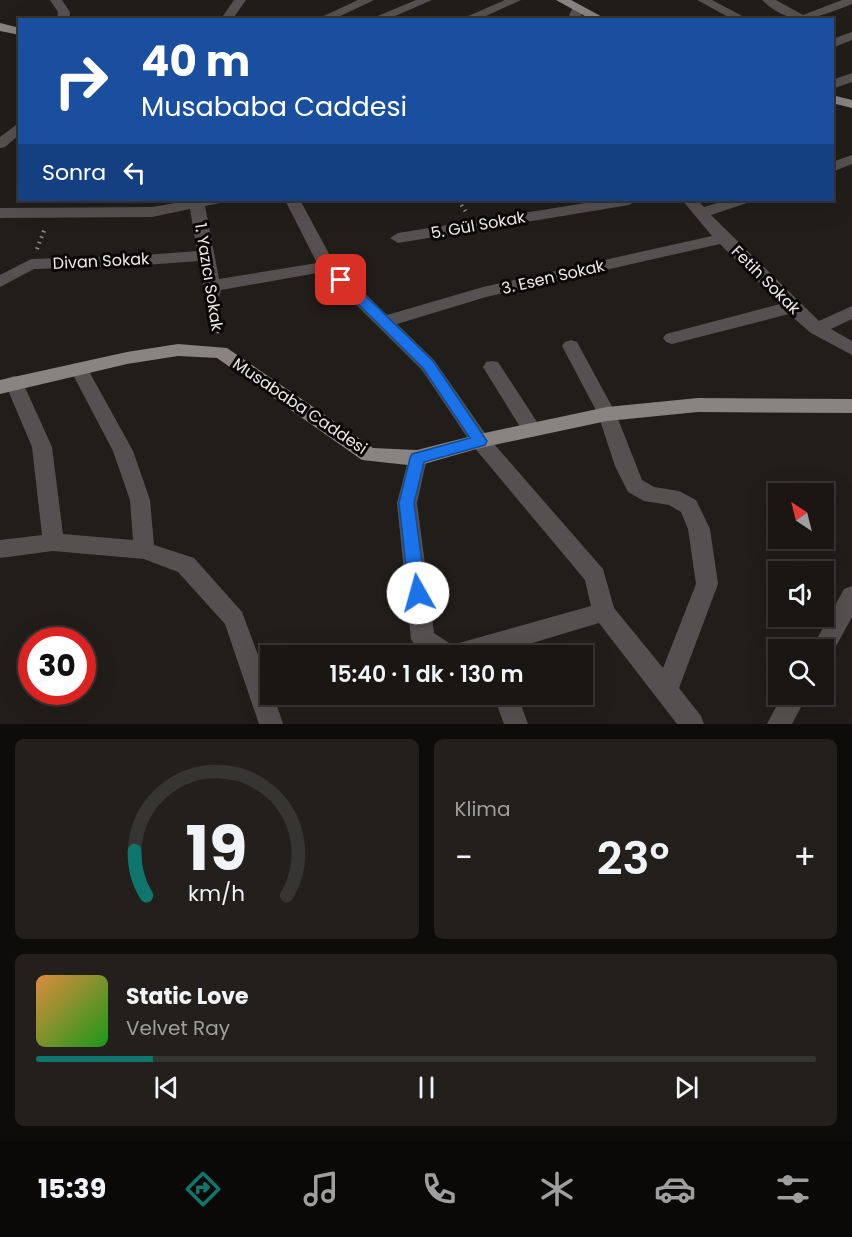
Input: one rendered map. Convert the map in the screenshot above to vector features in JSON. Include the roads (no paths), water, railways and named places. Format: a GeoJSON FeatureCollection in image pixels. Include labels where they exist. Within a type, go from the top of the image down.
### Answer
{"type":"FeatureCollection","features":[{"type":"Feature","properties":{"kind":"main road"},"geometry":{"type":"LineString","coordinates":[[562,0],[578,14],[594,18]]}},
{"type":"Feature","properties":{"kind":"main road"},"geometry":{"type":"LineString","coordinates":[[2,26],[18,31]]}},
{"type":"Feature","properties":{"kind":"main road"},"geometry":{"type":"LineString","coordinates":[[834,100],[852,104]]}},
{"type":"Feature","properties":{"kind":"main road","name":"Musababa Caddesi"},"geometry":{"type":"LineString","coordinates":[[7,385],[178,350],[221,352],[369,455],[417,458],[480,441],[607,414],[698,405],[852,406]]}},
{"type":"Feature","properties":{"kind":"street"},"geometry":{"type":"LineString","coordinates":[[56,0],[64,12],[63,18]]}},
{"type":"Feature","properties":{"kind":"street"},"geometry":{"type":"LineString","coordinates":[[227,18],[232,8],[240,0]]}},
{"type":"Feature","properties":{"kind":"street"},"geometry":{"type":"LineString","coordinates":[[325,18],[368,0]]}},
{"type":"Feature","properties":{"kind":"street"},"geometry":{"type":"LineString","coordinates":[[379,18],[426,0]]}},
{"type":"Feature","properties":{"kind":"street"},"geometry":{"type":"LineString","coordinates":[[472,18],[515,0]]}},
{"type":"Feature","properties":{"kind":"street"},"geometry":{"type":"LineString","coordinates":[[703,0],[740,18]]}},
{"type":"Feature","properties":{"kind":"street"},"geometry":{"type":"LineString","coordinates":[[768,0],[800,18]]}},
{"type":"Feature","properties":{"kind":"street"},"geometry":{"type":"LineString","coordinates":[[805,18],[852,0]]}},
{"type":"Feature","properties":{"kind":"street"},"geometry":{"type":"LineString","coordinates":[[338,12],[347,18]]}},
{"type":"Feature","properties":{"kind":"street"},"geometry":{"type":"LineString","coordinates":[[834,84],[852,77]]}},
{"type":"Feature","properties":{"kind":"street"},"geometry":{"type":"LineString","coordinates":[[0,144],[18,128]]}},
{"type":"Feature","properties":{"kind":"street"},"geometry":{"type":"LineString","coordinates":[[834,167],[852,159]]}},
{"type":"Feature","properties":{"kind":"street"},"geometry":{"type":"LineString","coordinates":[[0,213],[58,208],[152,212],[210,201]]}},
{"type":"Feature","properties":{"kind":"street"},"geometry":{"type":"LineString","coordinates":[[293,201],[327,266],[428,365],[480,441],[595,576],[604,612],[692,724]]}},
{"type":"Feature","properties":{"kind":"street","name":"5. Gül Sokak"},"geometry":{"type":"LineString","coordinates":[[398,238],[623,201]]}},
{"type":"Feature","properties":{"kind":"street","name":"Fetih Sokak"},"geometry":{"type":"LineString","coordinates":[[690,201],[792,308],[817,329],[852,349]]}},
{"type":"Feature","properties":{"kind":"street"},"geometry":{"type":"LineString","coordinates":[[700,213],[738,201]]}},
{"type":"Feature","properties":{"kind":"street","name":"1. Yazıcı Sokak"},"geometry":{"type":"LineString","coordinates":[[197,203],[212,290],[327,266]]}},
{"type":"Feature","properties":{"kind":"street","name":"3. Esen Sokak"},"geometry":{"type":"LineString","coordinates":[[384,322],[483,292],[723,238]]}},
{"type":"Feature","properties":{"kind":"street","name":"Divan Sokak"},"geometry":{"type":"LineString","coordinates":[[0,282],[31,264],[206,255]]}},
{"type":"Feature","properties":{"kind":"street"},"geometry":{"type":"LineString","coordinates":[[672,339],[792,308]]}},
{"type":"Feature","properties":{"kind":"street"},"geometry":{"type":"LineString","coordinates":[[817,329],[852,312]]}},
{"type":"Feature","properties":{"kind":"street"},"geometry":{"type":"LineString","coordinates":[[572,346],[607,414],[625,466],[635,486],[651,495],[672,497],[689,506],[699,529],[706,584],[666,691]]}},
{"type":"Feature","properties":{"kind":"street"},"geometry":{"type":"LineString","coordinates":[[492,367],[532,430]]}},
{"type":"Feature","properties":{"kind":"street"},"geometry":{"type":"LineString","coordinates":[[79,369],[123,451],[140,500],[144,550]]}},
{"type":"Feature","properties":{"kind":"street"},"geometry":{"type":"LineString","coordinates":[[7,385],[42,447],[53,542]]}},
{"type":"Feature","properties":{"kind":"street"},"geometry":{"type":"LineString","coordinates":[[417,458],[407,503],[423,639],[433,645]]}},
{"type":"Feature","properties":{"kind":"street"},"geometry":{"type":"LineString","coordinates":[[0,549],[53,542],[144,550],[186,566],[234,619],[271,724]]}},
{"type":"Feature","properties":{"kind":"street"},"geometry":{"type":"LineString","coordinates":[[828,639],[852,596]]}},
{"type":"Feature","properties":{"kind":"street"},"geometry":{"type":"LineString","coordinates":[[506,645],[604,612]]}},
{"type":"Feature","properties":{"kind":"street"},"geometry":{"type":"LineString","coordinates":[[509,705],[516,724]]}},
{"type":"Feature","properties":{"kind":"street"},"geometry":{"type":"LineString","coordinates":[[779,724],[790,705]]}}]}
